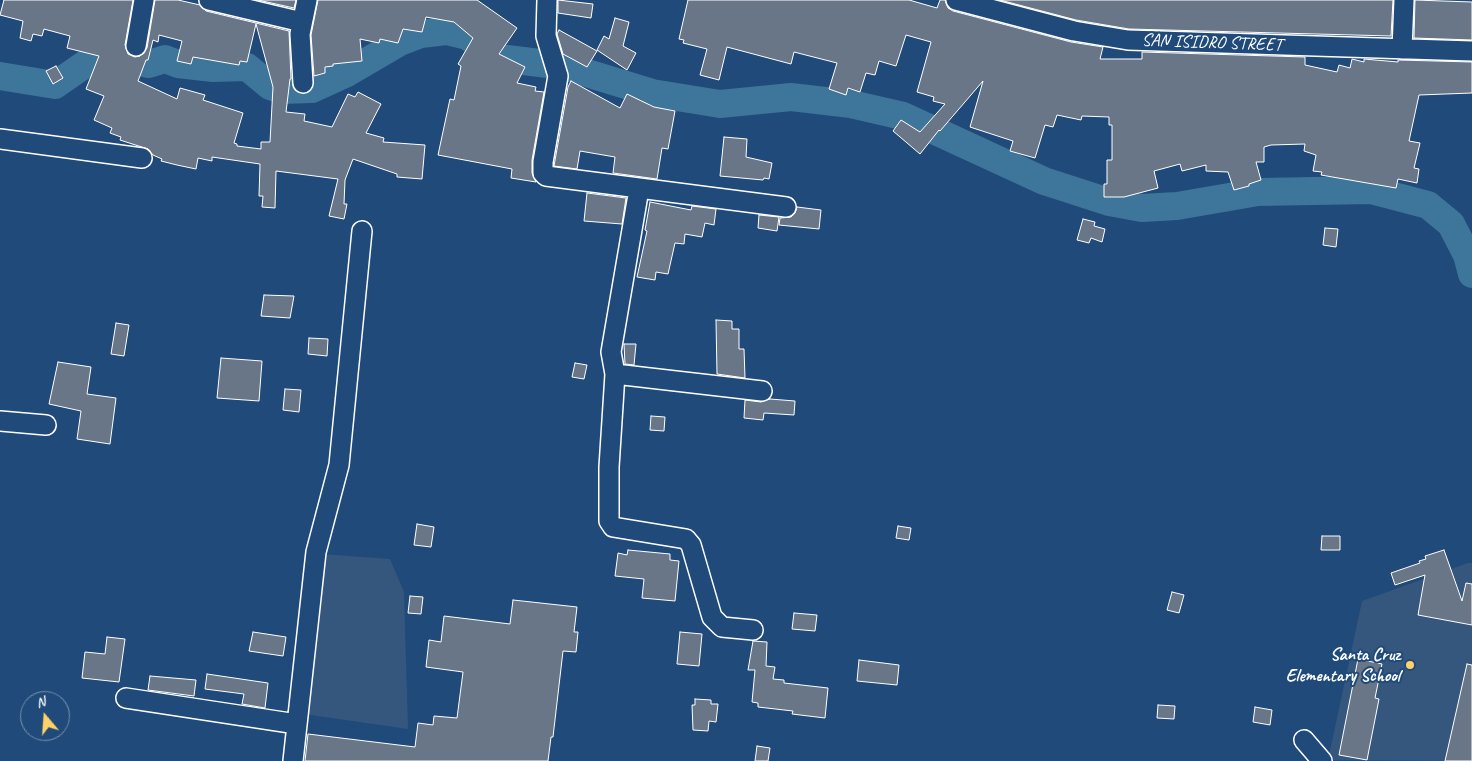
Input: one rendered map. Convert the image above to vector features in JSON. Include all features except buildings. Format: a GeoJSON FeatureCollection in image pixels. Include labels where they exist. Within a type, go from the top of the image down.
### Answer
{"type":"FeatureCollection","features":[{"type":"Feature","properties":{"kind":"street"},"geometry":{"type":"LineString","coordinates":[[136,46],[144,0]]}},
{"type":"Feature","properties":{"kind":"street"},"geometry":{"type":"LineString","coordinates":[[209,0],[302,22]]}},
{"type":"Feature","properties":{"kind":"street"},"geometry":{"type":"LineString","coordinates":[[303,83],[300,47],[302,22],[307,0]]}},
{"type":"Feature","properties":{"kind":"street"},"geometry":{"type":"LineString","coordinates":[[547,0],[546,36],[558,76],[543,162],[544,173],[550,177],[786,207]]}},
{"type":"Feature","properties":{"kind":"street","name":"SAN ISIDRO STREET"},"geometry":{"type":"LineString","coordinates":[[956,0],[1074,31],[1128,40],[1472,51]]}},
{"type":"Feature","properties":{"kind":"street"},"geometry":{"type":"LineString","coordinates":[[1402,49],[1404,0]]}},
{"type":"Feature","properties":{"kind":"street"},"geometry":{"type":"LineString","coordinates":[[0,139],[142,158]]}},
{"type":"Feature","properties":{"kind":"street"},"geometry":{"type":"LineString","coordinates":[[640,189],[611,352],[616,374],[609,467],[609,521],[613,527],[686,538],[691,545],[712,616],[722,627],[754,630]]}},
{"type":"Feature","properties":{"kind":"street"},"geometry":{"type":"LineString","coordinates":[[293,761],[316,552],[338,465],[362,231]]}},
{"type":"Feature","properties":{"kind":"street"},"geometry":{"type":"LineString","coordinates":[[616,374],[762,391]]}},
{"type":"Feature","properties":{"kind":"street"},"geometry":{"type":"LineString","coordinates":[[0,421],[46,425]]}},
{"type":"Feature","properties":{"kind":"street"},"geometry":{"type":"LineString","coordinates":[[126,698],[297,724]]}},
{"type":"Feature","properties":{"kind":"street"},"geometry":{"type":"LineString","coordinates":[[1304,740],[1322,761]]}},
{"type":"Feature","properties":{"kind":"shaded area"},"geometry":{"type":"Polygon","coordinates":[[[321,554],[390,559],[404,592],[408,729],[304,714],[321,554]]]}},
{"type":"Feature","properties":{"kind":"shaded area","name":"Santa Cruz Elementary School"},"geometry":{"type":"Polygon","coordinates":[[[1472,563],[1472,729],[1465,761],[1328,760],[1362,601],[1472,563]]]}},
{"type":"Feature","properties":{"kind":"waterway"},"geometry":{"type":"LineString","coordinates":[[0,76],[55,85],[94,58],[119,57],[149,64],[165,59],[178,64],[213,68],[247,67],[270,86],[282,90],[312,89],[347,73],[400,42],[421,34],[446,31],[467,36],[499,58],[564,66],[652,93],[720,104],[791,97],[851,104],[903,116],[1044,181],[1109,202],[1142,208],[1177,206],[1258,192],[1371,190],[1428,205],[1451,224],[1467,255],[1472,274]]}},
{"type":"Feature","properties":{"kind":"place","name":"Santa Cruz Elementary School"},"geometry":{"type":"Point","coordinates":[1410,665]}}]}
